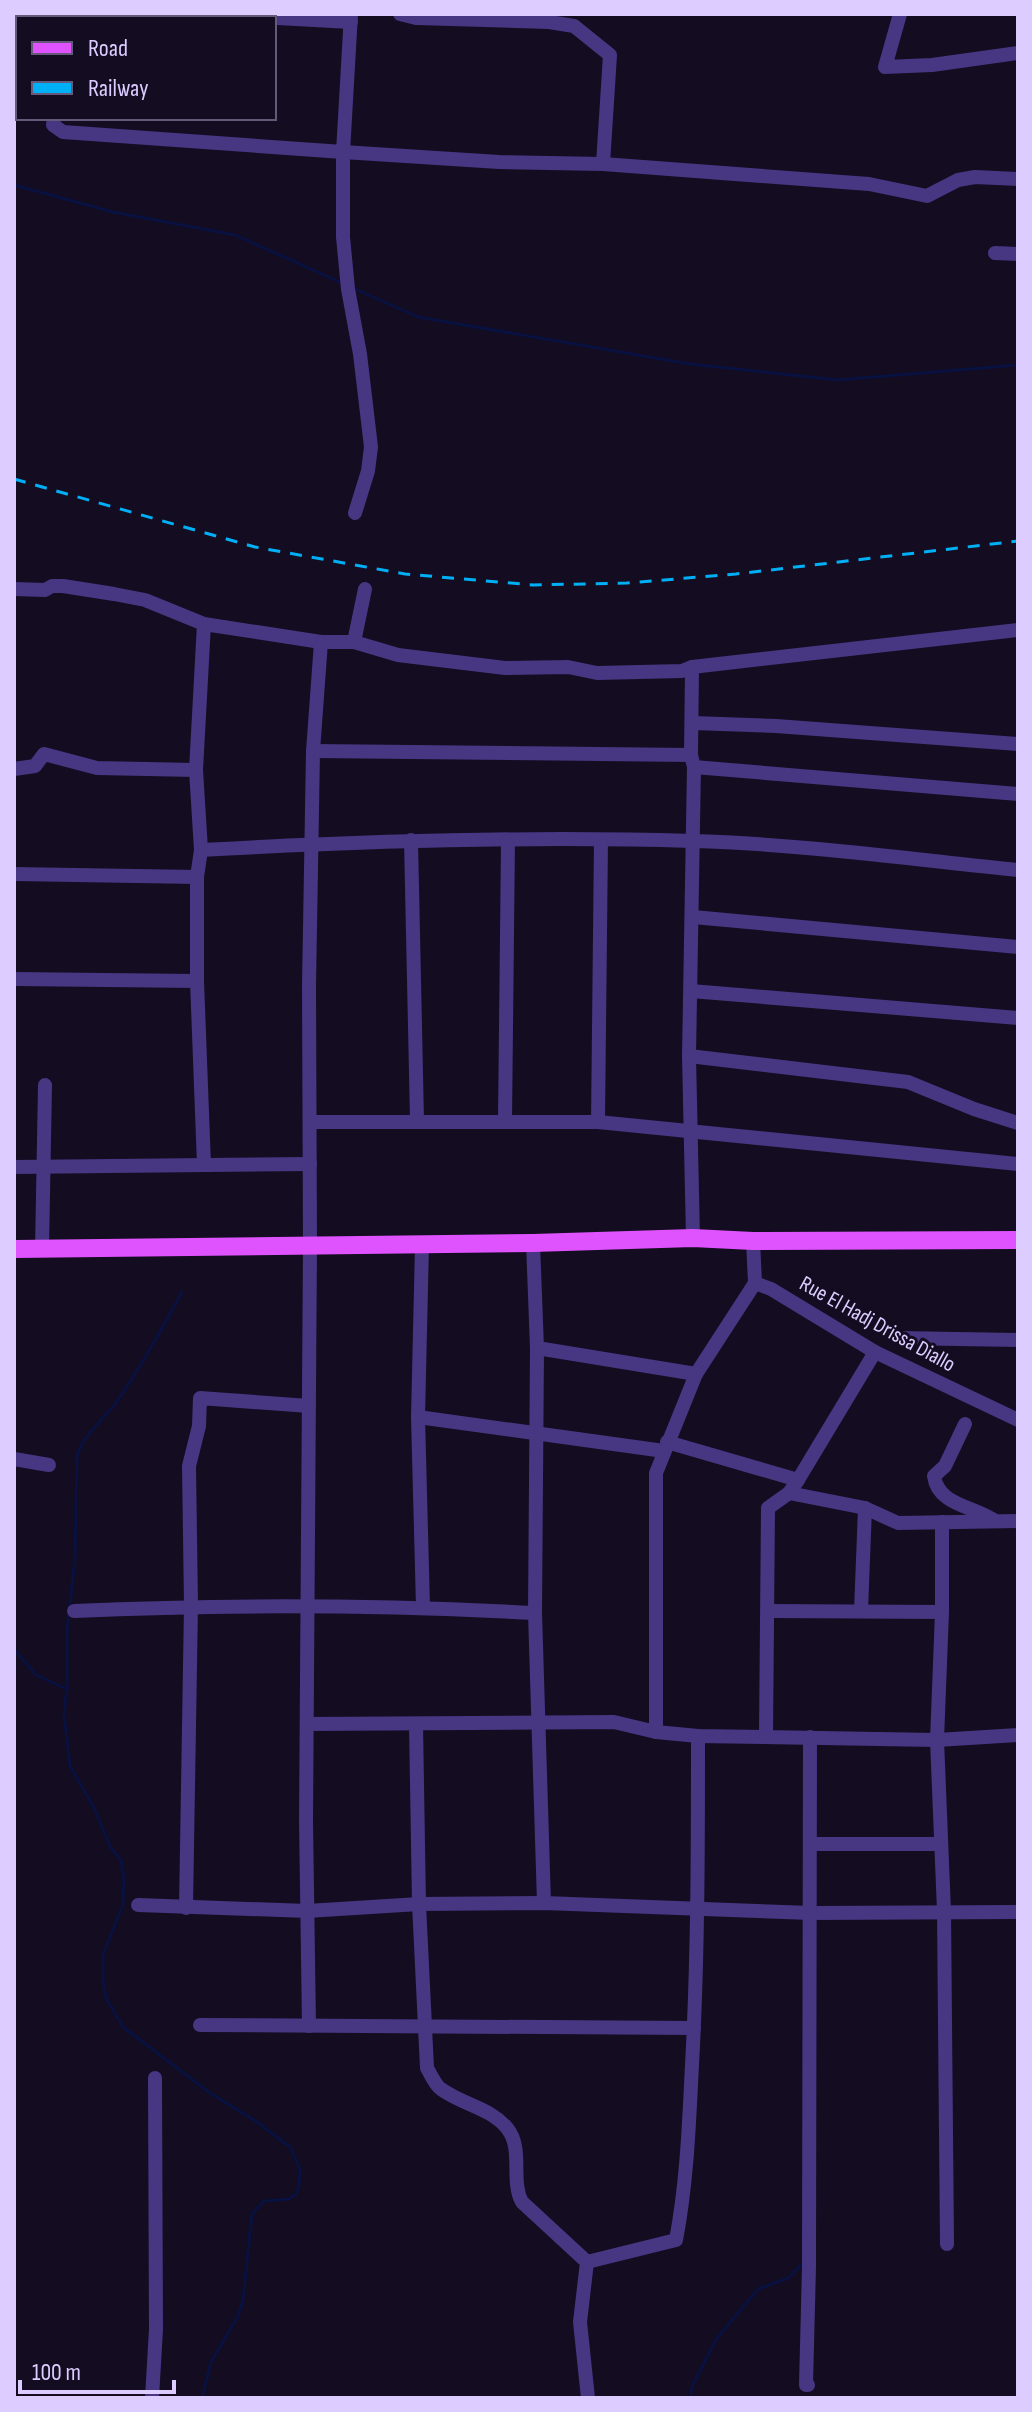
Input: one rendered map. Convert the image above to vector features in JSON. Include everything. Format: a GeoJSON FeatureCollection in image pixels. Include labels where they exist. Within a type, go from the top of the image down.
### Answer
{"type":"FeatureCollection","features":[{"type":"Feature","properties":{"kind":"main road"},"geometry":{"type":"LineString","coordinates":[[14,1249],[422,1245],[693,1238],[753,1241],[1018,1240]]}},
{"type":"Feature","properties":{"kind":"street"},"geometry":{"type":"LineString","coordinates":[[201,14],[351,18],[343,152],[343,237],[371,447],[368,471],[355,513]]}},
{"type":"Feature","properties":{"kind":"street"},"geometry":{"type":"LineString","coordinates":[[400,14],[416,18],[487,17],[574,26],[610,55],[603,164]]}},
{"type":"Feature","properties":{"kind":"street"},"geometry":{"type":"LineString","coordinates":[[900,14],[885,67],[932,65],[1018,53]]}},
{"type":"Feature","properties":{"kind":"street"},"geometry":{"type":"LineString","coordinates":[[54,120],[53,125],[63,132],[499,162],[603,164],[869,184],[927,196],[958,180],[975,177],[1018,179]]}},
{"type":"Feature","properties":{"kind":"street"},"geometry":{"type":"LineString","coordinates":[[995,253],[1018,254]]}},
{"type":"Feature","properties":{"kind":"street"},"geometry":{"type":"LineString","coordinates":[[14,589],[45,590],[63,586],[145,600],[204,624],[321,642],[354,642],[398,655],[505,668],[568,667],[597,673],[682,671],[692,667],[1018,630]]}},
{"type":"Feature","properties":{"kind":"street"},"geometry":{"type":"LineString","coordinates":[[354,642],[365,589]]}},
{"type":"Feature","properties":{"kind":"street"},"geometry":{"type":"LineString","coordinates":[[204,624],[196,770],[201,850],[197,877],[197,981],[204,1165]]}},
{"type":"Feature","properties":{"kind":"street"},"geometry":{"type":"LineString","coordinates":[[309,2026],[306,1608],[311,844],[313,751],[321,642]]}},
{"type":"Feature","properties":{"kind":"street"},"geometry":{"type":"LineString","coordinates":[[692,667],[694,841],[689,1056],[693,1238]]}},
{"type":"Feature","properties":{"kind":"street"},"geometry":{"type":"LineString","coordinates":[[693,723],[1018,744]]}},
{"type":"Feature","properties":{"kind":"street"},"geometry":{"type":"LineString","coordinates":[[313,751],[692,761],[1018,794]]}},
{"type":"Feature","properties":{"kind":"street"},"geometry":{"type":"LineString","coordinates":[[14,769],[35,766],[44,754],[97,768],[196,770]]}},
{"type":"Feature","properties":{"kind":"street"},"geometry":{"type":"LineString","coordinates":[[201,850],[411,840],[694,841],[1018,870]]}},
{"type":"Feature","properties":{"kind":"street"},"geometry":{"type":"LineString","coordinates":[[411,840],[417,1120]]}},
{"type":"Feature","properties":{"kind":"street"},"geometry":{"type":"LineString","coordinates":[[598,1122],[601,840]]}},
{"type":"Feature","properties":{"kind":"street"},"geometry":{"type":"LineString","coordinates":[[505,1121],[508,841]]}},
{"type":"Feature","properties":{"kind":"street"},"geometry":{"type":"LineString","coordinates":[[14,874],[197,877]]}},
{"type":"Feature","properties":{"kind":"street"},"geometry":{"type":"LineString","coordinates":[[693,917],[1018,947]]}},
{"type":"Feature","properties":{"kind":"street"},"geometry":{"type":"LineString","coordinates":[[14,979],[197,981]]}},
{"type":"Feature","properties":{"kind":"street"},"geometry":{"type":"LineString","coordinates":[[691,991],[1018,1018]]}},
{"type":"Feature","properties":{"kind":"street"},"geometry":{"type":"LineString","coordinates":[[689,1056],[908,1082],[1018,1123]]}},
{"type":"Feature","properties":{"kind":"street"},"geometry":{"type":"LineString","coordinates":[[42,1250],[45,1085]]}},
{"type":"Feature","properties":{"kind":"street"},"geometry":{"type":"LineString","coordinates":[[311,1122],[598,1122],[1018,1164]]}},
{"type":"Feature","properties":{"kind":"street"},"geometry":{"type":"LineString","coordinates":[[14,1167],[310,1164]]}},
{"type":"Feature","properties":{"kind":"street"},"geometry":{"type":"LineString","coordinates":[[656,1732],[656,1473],[696,1374],[755,1283],[753,1241]]}},
{"type":"Feature","properties":{"kind":"street"},"geometry":{"type":"LineString","coordinates":[[533,1243],[537,1348],[535,1613],[544,1903]]}},
{"type":"Feature","properties":{"kind":"street"},"geometry":{"type":"LineString","coordinates":[[422,1245],[418,1417],[423,1607]]}},
{"type":"Feature","properties":{"kind":"street","name":"Rue El Hadj Drissa Diallo"},"geometry":{"type":"LineString","coordinates":[[755,1283],[771,1289],[875,1352],[1018,1420]]}},
{"type":"Feature","properties":{"kind":"street"},"geometry":{"type":"LineString","coordinates":[[899,1338],[1018,1340]]}},
{"type":"Feature","properties":{"kind":"street"},"geometry":{"type":"LineString","coordinates":[[537,1348],[696,1374]]}},
{"type":"Feature","properties":{"kind":"street"},"geometry":{"type":"LineString","coordinates":[[766,1735],[768,1508],[794,1487],[875,1352]]}},
{"type":"Feature","properties":{"kind":"street"},"geometry":{"type":"LineString","coordinates":[[186,1908],[191,1605],[189,1466],[199,1426],[200,1398],[309,1406]]}},
{"type":"Feature","properties":{"kind":"street"},"geometry":{"type":"LineString","coordinates":[[418,1417],[666,1447],[865,1508],[898,1523],[1018,1521]]}},
{"type":"Feature","properties":{"kind":"street"},"geometry":{"type":"LineString","coordinates":[[965,1424],[945,1466],[934,1476],[935,1484],[951,1501],[984,1513],[995,1521]]}},
{"type":"Feature","properties":{"kind":"street"},"geometry":{"type":"LineString","coordinates":[[14,1459],[49,1465]]}},
{"type":"Feature","properties":{"kind":"street"},"geometry":{"type":"LineString","coordinates":[[861,1611],[865,1508]]}},
{"type":"Feature","properties":{"kind":"street"},"geometry":{"type":"LineString","coordinates":[[942,1522],[937,1740],[944,1911],[947,2244]]}},
{"type":"Feature","properties":{"kind":"street"},"geometry":{"type":"LineString","coordinates":[[74,1611],[191,1605],[423,1607],[535,1613]]}},
{"type":"Feature","properties":{"kind":"street"},"geometry":{"type":"LineString","coordinates":[[769,1611],[942,1612]]}},
{"type":"Feature","properties":{"kind":"street"},"geometry":{"type":"LineString","coordinates":[[307,1724],[614,1722],[656,1732],[698,1736],[937,1740],[1018,1735]]}},
{"type":"Feature","properties":{"kind":"street"},"geometry":{"type":"LineString","coordinates":[[416,1724],[419,1904],[427,2068],[439,2088],[492,2114],[510,2131],[518,2165],[517,2193],[522,2202],[587,2262]]}},
{"type":"Feature","properties":{"kind":"street"},"geometry":{"type":"LineString","coordinates":[[587,2262],[676,2240],[688,2156],[694,2028],[698,1736]]}},
{"type":"Feature","properties":{"kind":"street"},"geometry":{"type":"LineString","coordinates":[[808,2385],[810,1737]]}},
{"type":"Feature","properties":{"kind":"street"},"geometry":{"type":"LineString","coordinates":[[810,1844],[941,1844]]}},
{"type":"Feature","properties":{"kind":"street"},"geometry":{"type":"LineString","coordinates":[[138,1905],[307,1911],[419,1904],[544,1903],[811,1913],[1018,1912]]}},
{"type":"Feature","properties":{"kind":"street"},"geometry":{"type":"LineString","coordinates":[[200,2025],[694,2028]]}},
{"type":"Feature","properties":{"kind":"street"},"geometry":{"type":"LineString","coordinates":[[152,2398],[156,2329],[155,2078]]}},
{"type":"Feature","properties":{"kind":"street"},"geometry":{"type":"LineString","coordinates":[[587,2262],[580,2322],[588,2398]]}},
{"type":"Feature","properties":{"kind":"waterway"},"geometry":{"type":"LineString","coordinates":[[14,185],[113,212],[235,235],[342,283]]}},
{"type":"Feature","properties":{"kind":"waterway"},"geometry":{"type":"LineString","coordinates":[[353,288],[418,317],[690,364],[837,380],[1018,365]]}},
{"type":"Feature","properties":{"kind":"waterway"},"geometry":{"type":"LineString","coordinates":[[67,1688],[67,1630],[75,1559],[77,1455],[84,1440],[127,1387],[182,1292]]}},
{"type":"Feature","properties":{"kind":"waterway"},"geometry":{"type":"LineString","coordinates":[[14,1649],[36,1675],[67,1689],[64,1714],[70,1766],[94,1808],[111,1848],[121,1860],[123,1905],[103,1954],[106,1998],[123,2027],[210,2093],[290,2147],[300,2169],[296,2194],[289,2199],[264,2201],[252,2214],[243,2300],[238,2316],[211,2362],[202,2398]]}},
{"type":"Feature","properties":{"kind":"waterway"},"geometry":{"type":"LineString","coordinates":[[690,2398],[693,2384],[717,2338],[758,2289],[788,2278],[804,2262]]}},
{"type":"Feature","properties":{"kind":"railway"},"geometry":{"type":"LineString","coordinates":[[14,479],[255,547],[405,574],[533,585],[627,583],[736,574],[1018,541]]}}]}
